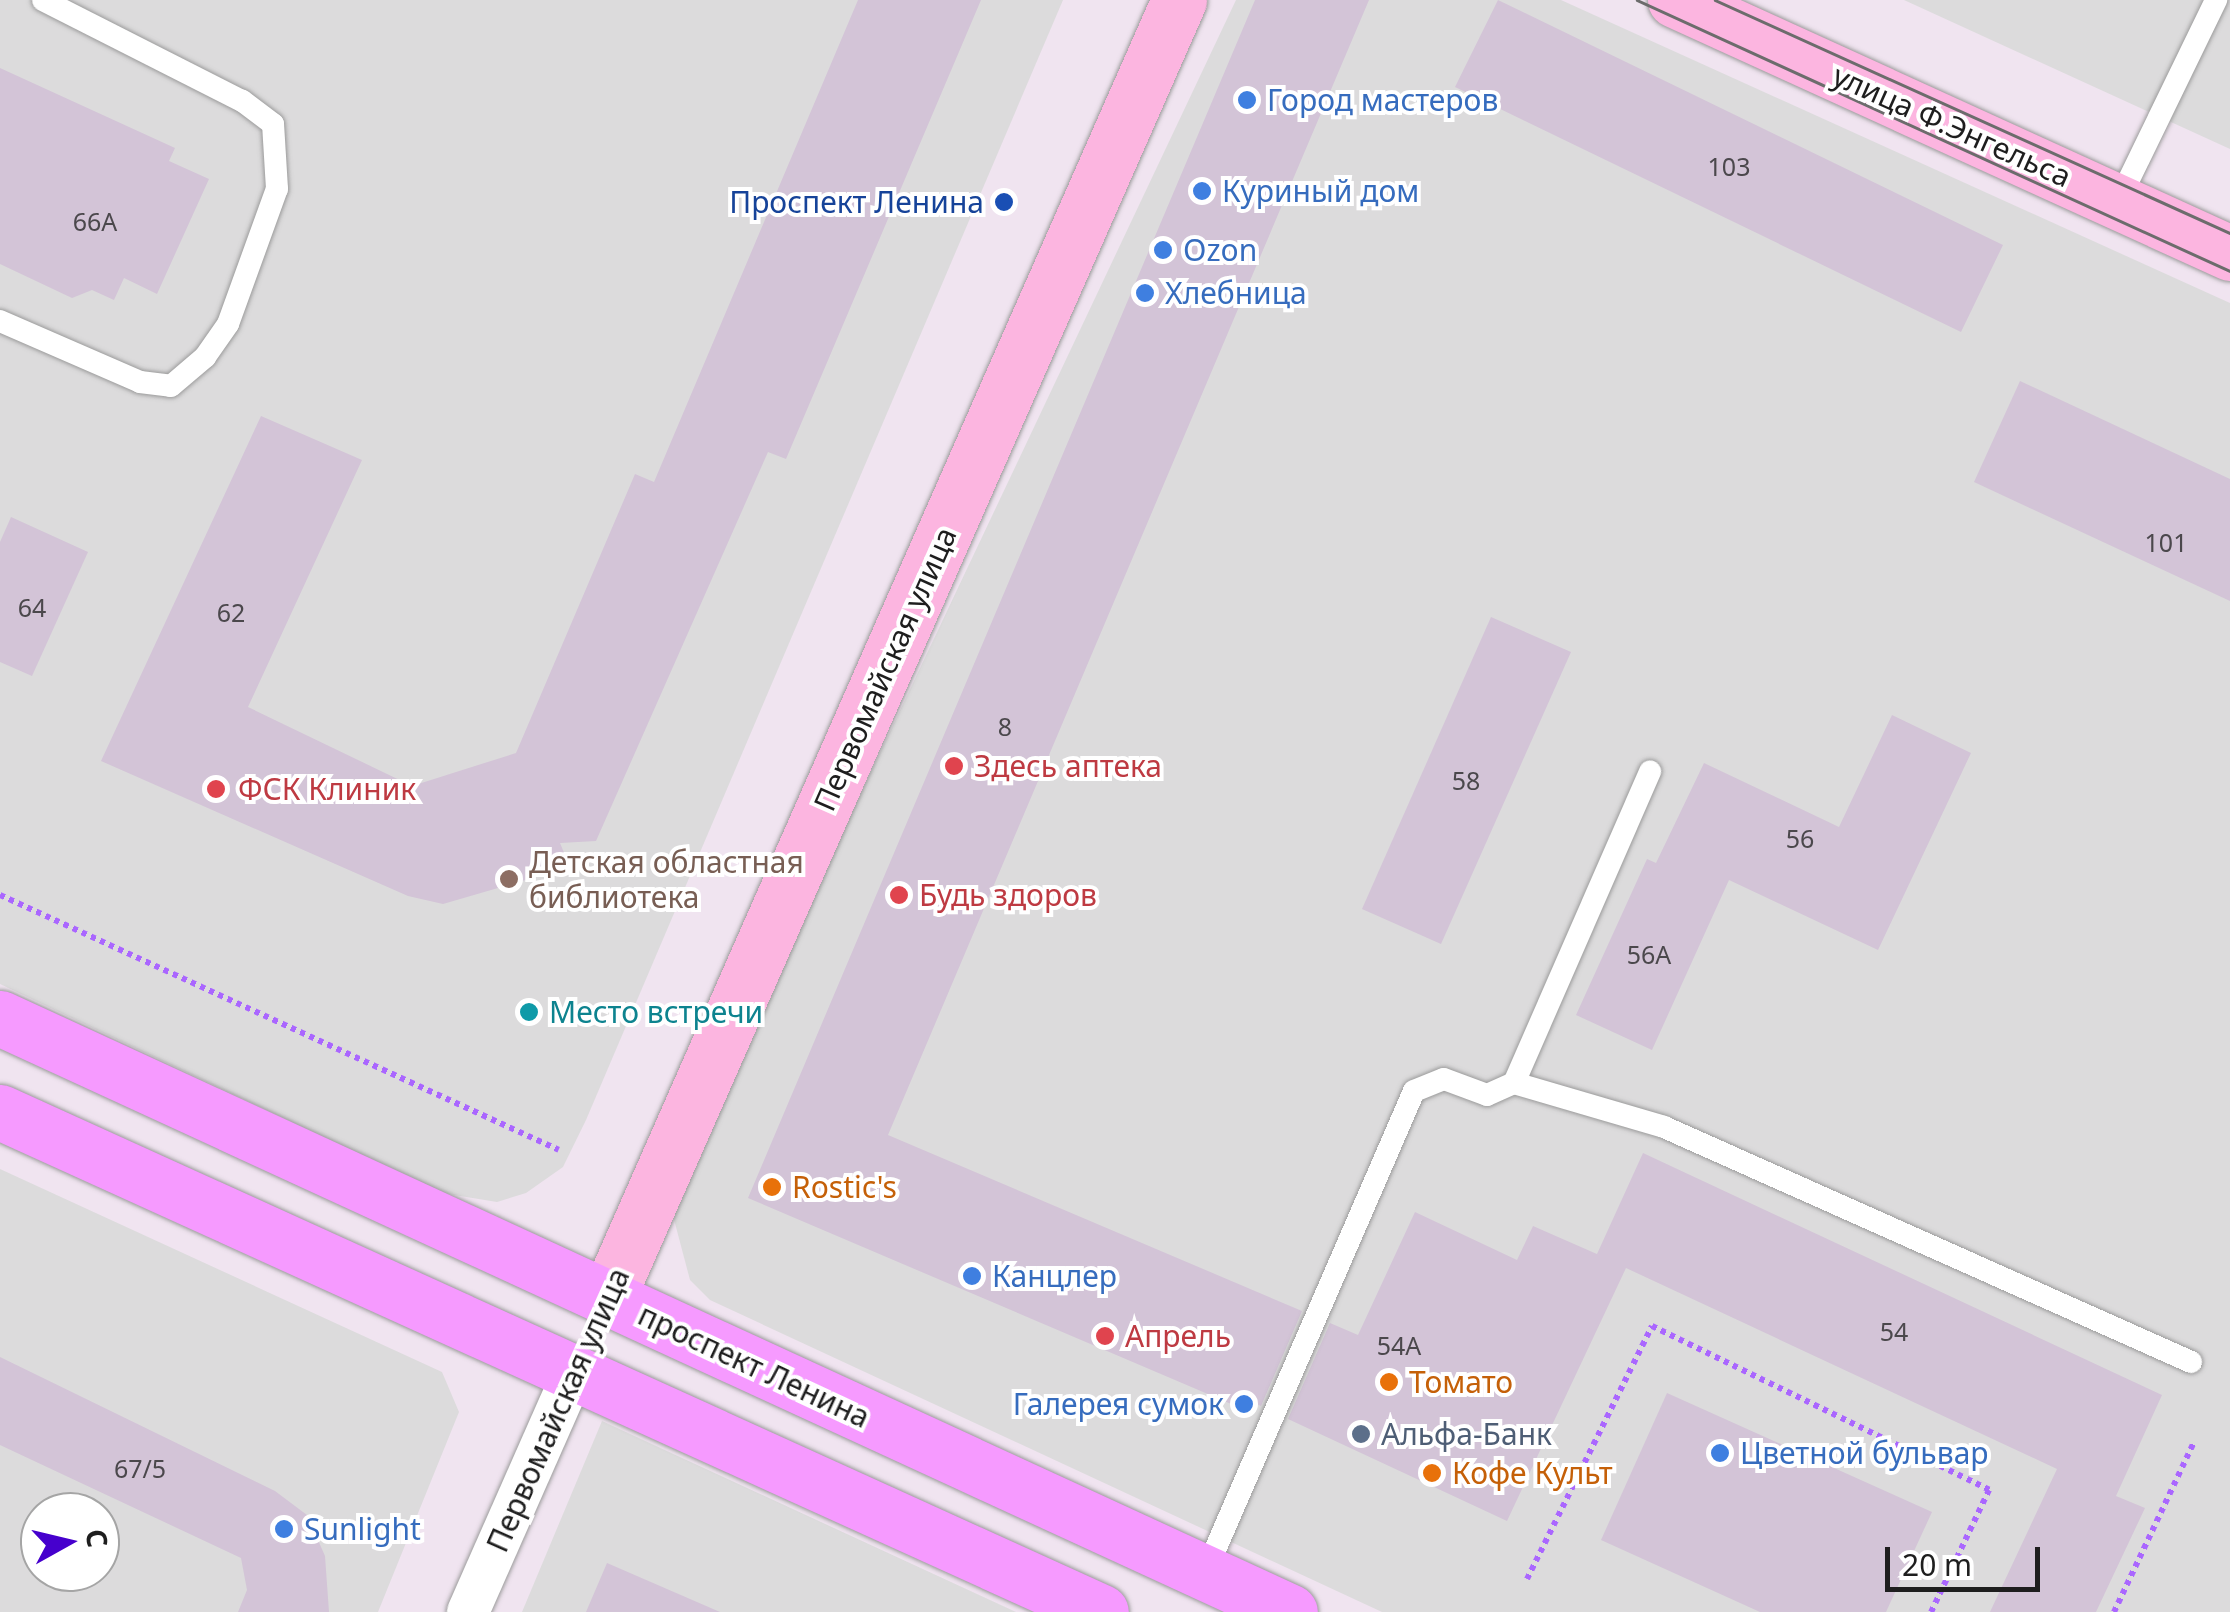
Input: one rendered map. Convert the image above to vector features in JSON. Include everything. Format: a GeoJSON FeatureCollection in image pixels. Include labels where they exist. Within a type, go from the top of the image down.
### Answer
{"type":"FeatureCollection","features":[{"type":"Feature","properties":{"kind":"main road","name":"Первомайская улица"},"geometry":{"type":"LineString","coordinates":[[574,1372],[1179,0]]}},
{"type":"Feature","properties":{"kind":"main road","name":"улица Ф.Энгельса"},"geometry":{"type":"LineString","coordinates":[[1675,0],[2230,253]]}},
{"type":"Feature","properties":{"kind":"main road","name":"проспект Ленина"},"geometry":{"type":"LineString","coordinates":[[0,1018],[1290,1612]]}},
{"type":"Feature","properties":{"kind":"main road"},"geometry":{"type":"LineString","coordinates":[[0,1112],[1085,1609]]}},
{"type":"Feature","properties":{"kind":"street","name":"Первомайская улица"},"geometry":{"type":"LineString","coordinates":[[468,1612],[574,1372]]}},
{"type":"Feature","properties":{"kind":"lane"},"geometry":{"type":"LineString","coordinates":[[0,320],[140,382],[171,386],[205,357],[228,324],[277,189],[273,124],[242,101],[43,0]]}},
{"type":"Feature","properties":{"kind":"lane"},"geometry":{"type":"LineString","coordinates":[[2118,202],[2216,0]]}},
{"type":"Feature","properties":{"kind":"lane"},"geometry":{"type":"LineString","coordinates":[[1514,1083],[1650,772]]}},
{"type":"Feature","properties":{"kind":"lane"},"geometry":{"type":"LineString","coordinates":[[1206,1573],[1414,1091],[1444,1080],[1487,1095],[1514,1083],[1664,1127],[2191,1362]]}},
{"type":"Feature","properties":{"kind":"path"},"geometry":{"type":"LineString","coordinates":[[0,895],[560,1150]]}},
{"type":"Feature","properties":{"kind":"path"},"geometry":{"type":"LineString","coordinates":[[1527,1578],[1652,1326],[1989,1490],[1931,1612]]}},
{"type":"Feature","properties":{"kind":"path"},"geometry":{"type":"LineString","coordinates":[[2114,1612],[2193,1444]]}},
{"type":"Feature","properties":{"kind":"shaded area"},"geometry":{"type":"Polygon","coordinates":[[[0,0],[1063,0],[586,1120],[563,1167],[526,1193],[497,1202],[442,1193],[0,984],[0,0]]]}},
{"type":"Feature","properties":{"kind":"shaded area"},"geometry":{"type":"Polygon","coordinates":[[[1236,0],[1561,0],[2230,303],[2230,1612],[1382,1612],[710,1300],[690,1280],[672,1212],[685,1165],[1236,0]]]}},
{"type":"Feature","properties":{"kind":"shaded area"},"geometry":{"type":"Polygon","coordinates":[[[1904,0],[2230,0],[2230,149],[1904,0]]]}},
{"type":"Feature","properties":{"kind":"shaded area"},"geometry":{"type":"Polygon","coordinates":[[[0,1169],[442,1372],[459,1412],[378,1612],[0,1612],[0,1169]]]}},
{"type":"Feature","properties":{"kind":"shaded area"},"geometry":{"type":"Polygon","coordinates":[[[602,1421],[1016,1612],[522,1612],[602,1421]]]}},
{"type":"Feature","properties":{"kind":"building"},"geometry":{"type":"Polygon","coordinates":[[[858,0],[981,0],[786,459],[768,452],[596,841],[560,843],[570,867],[443,904],[408,896],[101,761],[261,416],[362,460],[248,707],[412,786],[516,753],[635,474],[654,482],[858,0]]]}},
{"type":"Feature","properties":{"kind":"building"},"geometry":{"type":"Polygon","coordinates":[[[1255,0],[1369,0],[888,1135],[1302,1311],[1261,1406],[1254,1403],[1250,1412],[748,1198],[1255,0]]]}},
{"type":"Feature","properties":{"kind":"building"},"geometry":{"type":"Polygon","coordinates":[[[1498,0],[2003,245],[1961,332],[1455,87],[1498,0]]]}},
{"type":"Feature","properties":{"kind":"building"},"geometry":{"type":"Polygon","coordinates":[[[0,68],[175,148],[169,161],[209,179],[157,294],[124,278],[114,300],[92,290],[72,298],[0,264],[0,68]]]}},
{"type":"Feature","properties":{"kind":"building"},"geometry":{"type":"Polygon","coordinates":[[[2020,381],[2230,479],[2230,601],[1974,482],[2020,381]]]}},
{"type":"Feature","properties":{"kind":"building"},"geometry":{"type":"Polygon","coordinates":[[[11,517],[88,552],[32,676],[0,662],[0,542],[11,517]]]}},
{"type":"Feature","properties":{"kind":"building"},"geometry":{"type":"Polygon","coordinates":[[[1491,617],[1571,652],[1441,944],[1362,909],[1491,617]]]}},
{"type":"Feature","properties":{"kind":"building"},"geometry":{"type":"Polygon","coordinates":[[[1892,715],[1971,753],[1878,950],[1729,880],[1652,1050],[1576,1015],[1647,859],[1656,863],[1704,763],[1839,827],[1892,715]]]}},
{"type":"Feature","properties":{"kind":"building"},"geometry":{"type":"Polygon","coordinates":[[[1643,1153],[2162,1395],[2116,1496],[2145,1508],[2096,1612],[1990,1612],[2057,1469],[1626,1268],[1507,1521],[1288,1419],[1330,1323],[1358,1335],[1415,1212],[1517,1260],[1533,1226],[1606,1258],[1597,1254],[1643,1153]]]}},
{"type":"Feature","properties":{"kind":"building"},"geometry":{"type":"Polygon","coordinates":[[[0,1357],[275,1491],[307,1515],[325,1556],[329,1612],[238,1612],[247,1590],[241,1558],[120,1501],[120,1492],[100,1492],[0,1445],[0,1357]]]}},
{"type":"Feature","properties":{"kind":"building","name":"Цветной бульвар"},"geometry":{"type":"Polygon","coordinates":[[[1667,1393],[1932,1512],[1886,1612],[1760,1612],[1601,1540],[1667,1393]]]}},
{"type":"Feature","properties":{"kind":"building"},"geometry":{"type":"Polygon","coordinates":[[[607,1563],[720,1612],[586,1612],[607,1563]]]}},
{"type":"Feature","properties":{"kind":"tram line"},"geometry":{"type":"LineString","coordinates":[[1637,0],[2230,271]]}},
{"type":"Feature","properties":{"kind":"tram line"},"geometry":{"type":"LineString","coordinates":[[1715,0],[2230,233]]}},
{"type":"Feature","properties":{"kind":"place","name":"Город мастеров"},"geometry":{"type":"Point","coordinates":[1247,100]}},
{"type":"Feature","properties":{"kind":"place","name":"Куриный дом"},"geometry":{"type":"Point","coordinates":[1202,191]}},
{"type":"Feature","properties":{"kind":"place","name":"Проспект Ленина"},"geometry":{"type":"Point","coordinates":[1004,202]}},
{"type":"Feature","properties":{"kind":"place","name":"Ozon"},"geometry":{"type":"Point","coordinates":[1163,250]}},
{"type":"Feature","properties":{"kind":"place","name":"Хлебница"},"geometry":{"type":"Point","coordinates":[1145,293]}},
{"type":"Feature","properties":{"kind":"place","name":"Здесь аптека"},"geometry":{"type":"Point","coordinates":[954,766]}},
{"type":"Feature","properties":{"kind":"place","name":"ФСК Клиник"},"geometry":{"type":"Point","coordinates":[216,789]}},
{"type":"Feature","properties":{"kind":"place","name":"Детская областная библиотека"},"geometry":{"type":"Point","coordinates":[509,879]}},
{"type":"Feature","properties":{"kind":"place","name":"Будь здоров"},"geometry":{"type":"Point","coordinates":[899,895]}},
{"type":"Feature","properties":{"kind":"place","name":"Место встречи"},"geometry":{"type":"Point","coordinates":[529,1012]}},
{"type":"Feature","properties":{"kind":"place","name":"Rostic's"},"geometry":{"type":"Point","coordinates":[772,1187]}},
{"type":"Feature","properties":{"kind":"place","name":"Канцлер"},"geometry":{"type":"Point","coordinates":[972,1276]}},
{"type":"Feature","properties":{"kind":"place","name":"Апрель"},"geometry":{"type":"Point","coordinates":[1105,1336]}},
{"type":"Feature","properties":{"kind":"place","name":"Томато"},"geometry":{"type":"Point","coordinates":[1389,1382]}},
{"type":"Feature","properties":{"kind":"place","name":"Галерея сумок"},"geometry":{"type":"Point","coordinates":[1244,1404]}},
{"type":"Feature","properties":{"kind":"place","name":"Альфа-Банк"},"geometry":{"type":"Point","coordinates":[1361,1434]}},
{"type":"Feature","properties":{"kind":"place","name":"Цветной бульвар"},"geometry":{"type":"Point","coordinates":[1720,1453]}},
{"type":"Feature","properties":{"kind":"place","name":"Кофе Культ"},"geometry":{"type":"Point","coordinates":[1432,1473]}},
{"type":"Feature","properties":{"kind":"place","name":"Sunlight"},"geometry":{"type":"Point","coordinates":[284,1529]}}]}
